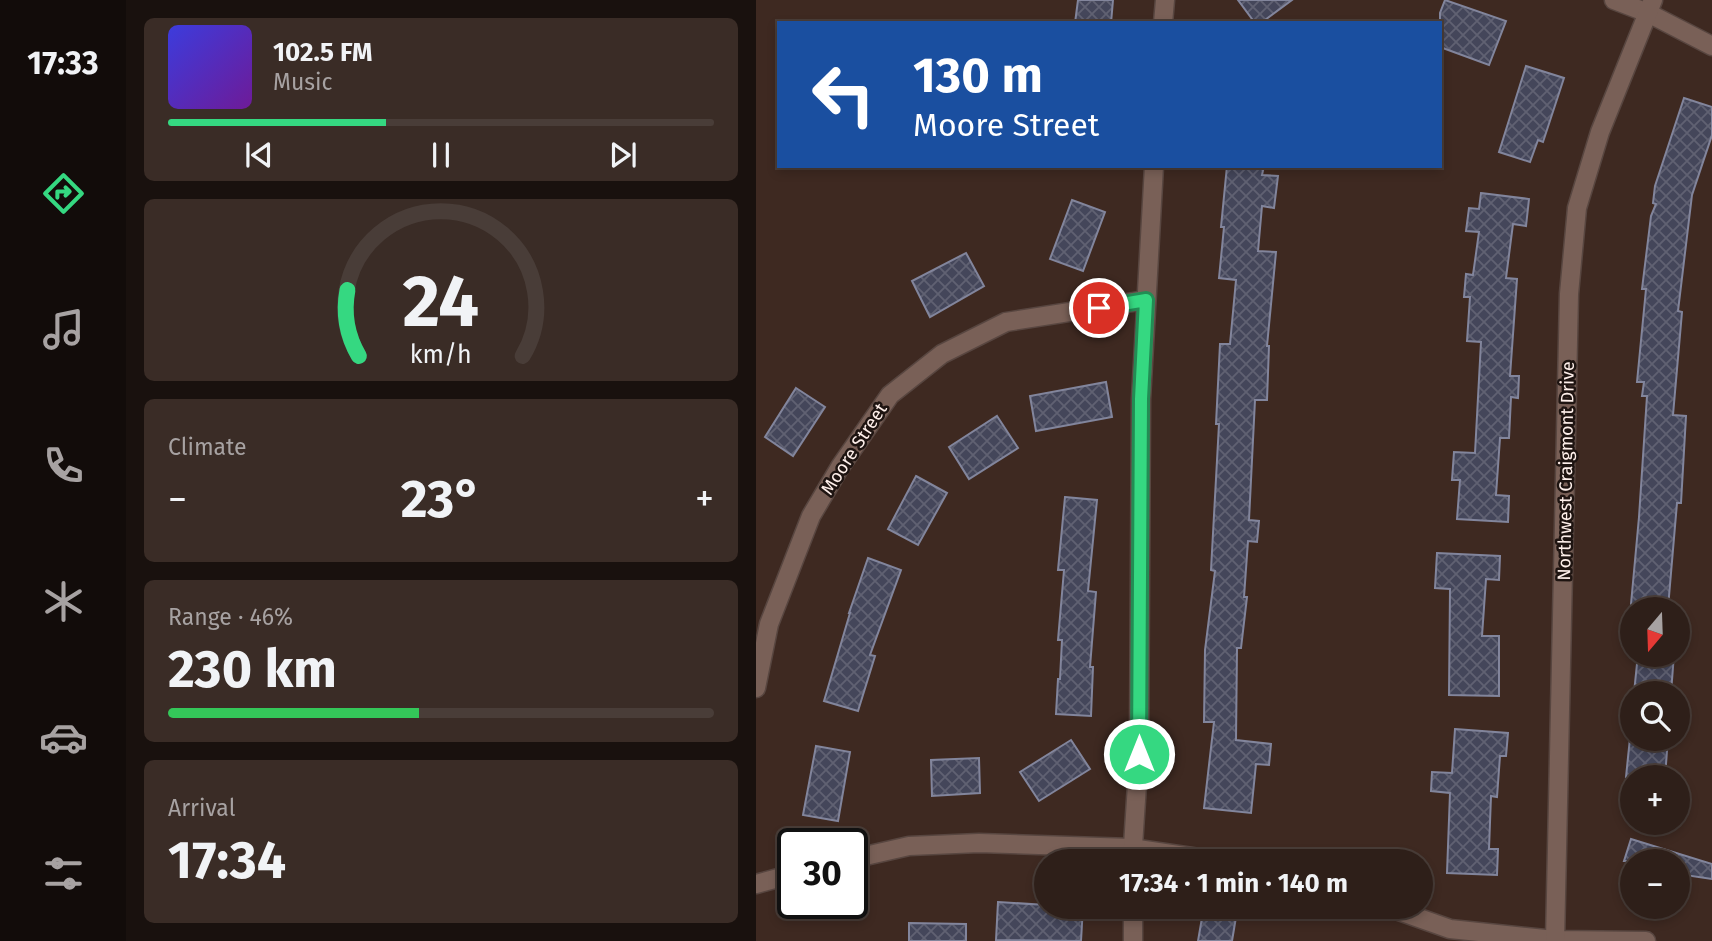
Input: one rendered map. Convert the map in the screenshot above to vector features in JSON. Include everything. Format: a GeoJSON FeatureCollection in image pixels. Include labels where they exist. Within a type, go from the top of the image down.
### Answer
{"type":"FeatureCollection","features":[{"type":"Feature","properties":{"kind":"street"},"geometry":{"type":"LineString","coordinates":[[1163,21],[1165,0]]}},
{"type":"Feature","properties":{"kind":"street"},"geometry":{"type":"LineString","coordinates":[[1614,0],[1650,7],[1712,46]]}},
{"type":"Feature","properties":{"kind":"street","name":"Northwest Craigmont Drive"},"geometry":{"type":"LineString","coordinates":[[1555,940],[1569,294],[1577,208],[1600,132],[1650,7]]}},
{"type":"Feature","properties":{"kind":"street"},"geometry":{"type":"LineString","coordinates":[[1132,849],[1139,754],[1141,399],[1154,168]]}},
{"type":"Feature","properties":{"kind":"street","name":"Moore Street"},"geometry":{"type":"LineString","coordinates":[[756,688],[769,624],[811,516],[840,467],[890,395],[942,354],[1006,322],[1146,300]]}},
{"type":"Feature","properties":{"kind":"street"},"geometry":{"type":"LineString","coordinates":[[868,855],[909,846],[979,843],[1062,849]]}},
{"type":"Feature","properties":{"kind":"street"},"geometry":{"type":"LineString","coordinates":[[756,884],[777,878]]}},
{"type":"Feature","properties":{"kind":"street"},"geometry":{"type":"LineString","coordinates":[[1133,919],[1133,941]]}},
{"type":"Feature","properties":{"kind":"street"},"geometry":{"type":"LineString","coordinates":[[1422,919],[1450,929],[1555,940],[1646,941]]}},
{"type":"Feature","properties":{"kind":"building"},"geometry":{"type":"Polygon","coordinates":[[[1078,0],[1113,0],[1111,21],[1075,21],[1078,0]]]}},
{"type":"Feature","properties":{"kind":"building"},"geometry":{"type":"Polygon","coordinates":[[[1238,0],[1292,0],[1264,21],[1254,21],[1238,0]]]}},
{"type":"Feature","properties":{"kind":"building"},"geometry":{"type":"Polygon","coordinates":[[[1445,0],[1506,21],[1489,65],[1442,48],[1440,13],[1445,0]]]}},
{"type":"Feature","properties":{"kind":"building"},"geometry":{"type":"Polygon","coordinates":[[[1526,66],[1564,78],[1543,142],[1538,140],[1530,162],[1499,152],[1526,66]]]}},
{"type":"Feature","properties":{"kind":"building"},"geometry":{"type":"Polygon","coordinates":[[[1684,98],[1712,107],[1712,135],[1692,195],[1678,311],[1682,312],[1673,415],[1686,416],[1681,503],[1677,503],[1669,597],[1632,597],[1647,396],[1642,396],[1644,382],[1637,382],[1646,289],[1642,289],[1651,216],[1656,204],[1653,203],[1655,186],[1684,98]]]}},
{"type":"Feature","properties":{"kind":"building"},"geometry":{"type":"Polygon","coordinates":[[[1227,168],[1264,168],[1262,175],[1278,176],[1274,208],[1262,206],[1258,251],[1276,252],[1267,346],[1267,400],[1255,400],[1249,520],[1259,521],[1257,542],[1248,541],[1244,597],[1247,597],[1241,648],[1237,648],[1236,740],[1271,744],[1269,765],[1256,764],[1251,813],[1204,808],[1214,722],[1204,722],[1205,650],[1215,571],[1211,570],[1219,424],[1216,424],[1220,344],[1230,344],[1236,280],[1219,278],[1224,227],[1221,227],[1227,168]]]}},
{"type":"Feature","properties":{"kind":"building"},"geometry":{"type":"Polygon","coordinates":[[[1481,193],[1529,199],[1526,226],[1513,224],[1506,278],[1517,279],[1510,376],[1519,376],[1518,398],[1511,397],[1509,438],[1500,438],[1496,495],[1509,496],[1508,522],[1457,519],[1460,480],[1452,480],[1454,452],[1475,453],[1481,342],[1467,341],[1470,297],[1464,297],[1466,274],[1473,275],[1479,232],[1466,231],[1469,208],[1479,209],[1481,193]]]}},
{"type":"Feature","properties":{"kind":"building"},"geometry":{"type":"Polygon","coordinates":[[[1072,200],[1105,212],[1083,271],[1050,259],[1072,200]]]}},
{"type":"Feature","properties":{"kind":"building"},"geometry":{"type":"Polygon","coordinates":[[[966,253],[984,286],[930,317],[912,281],[966,253]]]}},
{"type":"Feature","properties":{"kind":"building"},"geometry":{"type":"Polygon","coordinates":[[[1106,382],[1112,417],[1036,431],[1030,396],[1106,382]]]}},
{"type":"Feature","properties":{"kind":"building"},"geometry":{"type":"Polygon","coordinates":[[[796,388],[825,407],[793,456],[765,437],[796,388]]]}},
{"type":"Feature","properties":{"kind":"building"},"geometry":{"type":"Polygon","coordinates":[[[997,416],[1018,448],[969,479],[949,447],[997,416]]]}},
{"type":"Feature","properties":{"kind":"building"},"geometry":{"type":"Polygon","coordinates":[[[916,476],[947,493],[918,545],[888,529],[916,476]]]}},
{"type":"Feature","properties":{"kind":"building"},"geometry":{"type":"Polygon","coordinates":[[[1065,497],[1097,500],[1088,591],[1096,592],[1090,667],[1093,667],[1091,716],[1056,714],[1062,640],[1058,640],[1064,570],[1058,570],[1065,497]]]}},
{"type":"Feature","properties":{"kind":"building"},"geometry":{"type":"Polygon","coordinates":[[[1437,553],[1500,556],[1499,580],[1486,579],[1482,636],[1499,636],[1499,696],[1449,695],[1450,589],[1435,588],[1437,553]]]}},
{"type":"Feature","properties":{"kind":"building"},"geometry":{"type":"Polygon","coordinates":[[[868,558],[901,570],[870,655],[875,656],[858,711],[824,701],[868,558]]]}},
{"type":"Feature","properties":{"kind":"building"},"geometry":{"type":"Polygon","coordinates":[[[1637,667],[1673,667],[1672,681],[1635,681],[1637,667]]]}},
{"type":"Feature","properties":{"kind":"building"},"geometry":{"type":"Polygon","coordinates":[[[1455,729],[1508,733],[1506,756],[1500,756],[1497,797],[1491,796],[1489,849],[1498,849],[1497,875],[1447,873],[1450,793],[1431,791],[1432,772],[1452,773],[1455,729]]]}},
{"type":"Feature","properties":{"kind":"building"},"geometry":{"type":"Polygon","coordinates":[[[1071,740],[1090,769],[1039,801],[1020,772],[1071,740]]]}},
{"type":"Feature","properties":{"kind":"building"},"geometry":{"type":"Polygon","coordinates":[[[816,746],[850,752],[838,821],[803,815],[816,746]]]}},
{"type":"Feature","properties":{"kind":"building"},"geometry":{"type":"Polygon","coordinates":[[[1629,751],[1667,751],[1666,765],[1627,765],[1629,751]]]}},
{"type":"Feature","properties":{"kind":"building"},"geometry":{"type":"Polygon","coordinates":[[[979,758],[980,793],[932,796],[931,760],[979,758]]]}},
{"type":"Feature","properties":{"kind":"building"},"geometry":{"type":"Polygon","coordinates":[[[1631,839],[1663,849],[1628,849],[1631,839]]]}},
{"type":"Feature","properties":{"kind":"building"},"geometry":{"type":"Polygon","coordinates":[[[1690,857],[1712,864],[1712,879],[1690,876],[1690,857]]]}},
{"type":"Feature","properties":{"kind":"building"},"geometry":{"type":"Polygon","coordinates":[[[998,902],[1034,904],[1034,919],[1082,919],[1081,941],[996,940],[998,902]]]}},
{"type":"Feature","properties":{"kind":"building"},"geometry":{"type":"Polygon","coordinates":[[[1202,919],[1236,919],[1232,941],[1198,941],[1202,919]]]}},
{"type":"Feature","properties":{"kind":"building"},"geometry":{"type":"Polygon","coordinates":[[[909,923],[966,924],[966,941],[909,941],[909,923]]]}},
{"type":"Feature","properties":{"kind":"route"},"geometry":{"type":"LineString","coordinates":[[1099,308],[1146,300],[1141,399],[1139,754]]}}]}
